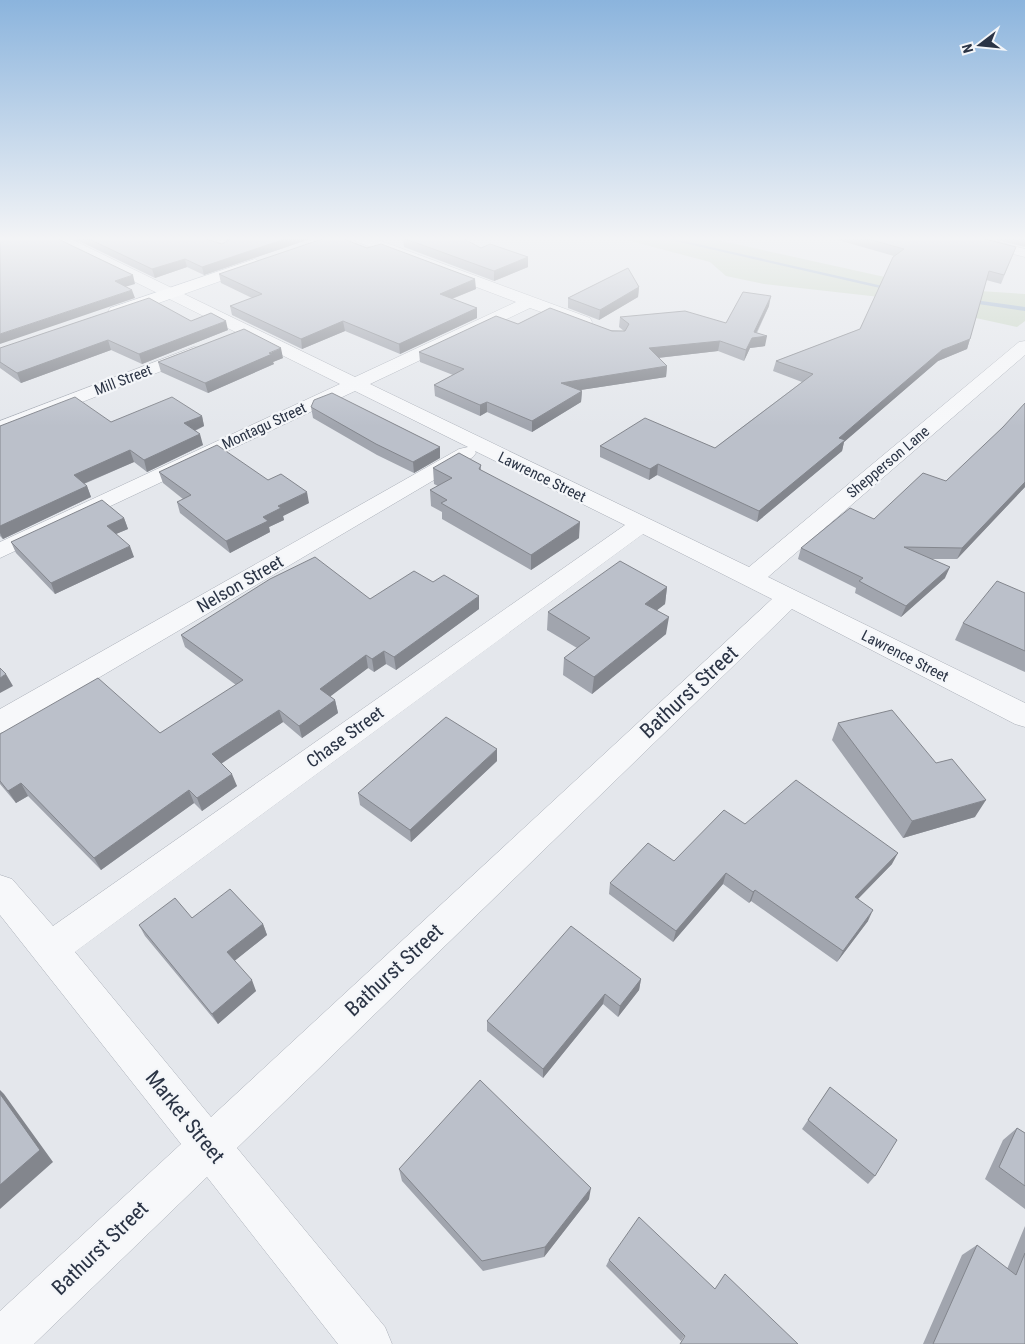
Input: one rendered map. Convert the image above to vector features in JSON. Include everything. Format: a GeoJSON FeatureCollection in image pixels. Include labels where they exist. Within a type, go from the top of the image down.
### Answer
{"type":"FeatureCollection","features":[{"type":"Feature","properties":{"kind":"main road"},"geometry":{"type":"LineString","coordinates":[[99,318],[149,301]]}},
{"type":"Feature","properties":{"kind":"street","name":"Lawrence Street"},"geometry":{"type":"LineString","coordinates":[[183,301],[237,335],[353,384],[751,578],[1025,716]]}},
{"type":"Feature","properties":{"kind":"street"},"geometry":{"type":"LineString","coordinates":[[526,301],[600,328]]}},
{"type":"Feature","properties":{"kind":"street","name":"Montagu Street"},"geometry":{"type":"LineString","coordinates":[[0,551],[529,302]]}},
{"type":"Feature","properties":{"kind":"street","name":"Mill Street"},"geometry":{"type":"LineString","coordinates":[[0,428],[210,346]]}},
{"type":"Feature","properties":{"kind":"street","name":"Shepperson Lane"},"geometry":{"type":"LineString","coordinates":[[751,578],[1025,346]]}},
{"type":"Feature","properties":{"kind":"street","name":"Nelson Street"},"geometry":{"type":"LineString","coordinates":[[0,722],[479,446]]}},
{"type":"Feature","properties":{"kind":"street","name":"Chase Street"},"geometry":{"type":"LineString","coordinates":[[50,948],[640,525]]}},
{"type":"Feature","properties":{"kind":"street","name":"Bathurst Street"},"geometry":{"type":"LineString","coordinates":[[0,1344],[207,1145],[789,597]]}},
{"type":"Feature","properties":{"kind":"street","name":"Market Street"},"geometry":{"type":"LineString","coordinates":[[0,890],[50,948],[368,1344]]}},
{"type":"Feature","properties":{"kind":"green space"},"geometry":{"type":"Polygon","coordinates":[[[897,301],[1025,301],[1025,321],[1017,327],[897,301]]]}},
{"type":"Feature","properties":{"kind":"building"},"geometry":{"type":"Polygon","coordinates":[[[0,301],[100,301],[0,334],[0,301]]]}},
{"type":"Feature","properties":{"kind":"building"},"geometry":{"type":"Polygon","coordinates":[[[141,301],[154,301],[191,321],[211,313],[226,321],[139,354],[108,340],[17,373],[0,362],[0,348],[141,301]]]}},
{"type":"Feature","properties":{"kind":"building"},"geometry":{"type":"Polygon","coordinates":[[[244,301],[458,301],[477,308],[399,344],[343,321],[301,339],[230,306],[244,301]]]}},
{"type":"Feature","properties":{"kind":"building"},"geometry":{"type":"Polygon","coordinates":[[[575,301],[616,301],[600,310],[575,301]]]}},
{"type":"Feature","properties":{"kind":"building"},"geometry":{"type":"Polygon","coordinates":[[[738,301],[769,301],[754,332],[767,336],[752,338],[746,350],[720,341],[649,348],[667,366],[561,383],[582,391],[532,421],[487,402],[480,405],[434,385],[464,369],[419,352],[496,316],[518,324],[550,308],[612,331],[625,331],[629,324],[620,317],[685,311],[726,323],[738,301]]]}},
{"type":"Feature","properties":{"kind":"building"},"geometry":{"type":"Polygon","coordinates":[[[873,301],[981,301],[970,339],[942,350],[839,438],[845,440],[759,511],[658,464],[650,469],[600,446],[645,418],[715,448],[813,374],[776,361],[860,329],[873,301]]]}},
{"type":"Feature","properties":{"kind":"building"},"geometry":{"type":"Polygon","coordinates":[[[244,329],[281,348],[269,353],[272,354],[205,383],[158,362],[244,329]]]}},
{"type":"Feature","properties":{"kind":"building"},"geometry":{"type":"Polygon","coordinates":[[[332,393],[440,447],[413,462],[376,444],[311,407],[314,400],[332,393]]]}},
{"type":"Feature","properties":{"kind":"building"},"geometry":{"type":"Polygon","coordinates":[[[75,397],[111,422],[172,397],[202,416],[184,423],[200,434],[144,460],[130,450],[74,475],[87,486],[0,526],[0,426],[75,397]]]}},
{"type":"Feature","properties":{"kind":"building"},"geometry":{"type":"Polygon","coordinates":[[[1025,403],[1025,482],[962,548],[904,547],[950,567],[906,606],[859,581],[863,578],[801,548],[850,508],[874,519],[923,473],[946,481],[1003,427],[1025,403]]]}},
{"type":"Feature","properties":{"kind":"building"},"geometry":{"type":"Polygon","coordinates":[[[217,445],[268,480],[281,474],[307,492],[278,506],[281,508],[263,517],[268,521],[226,541],[177,502],[191,495],[159,472],[217,445]]]}},
{"type":"Feature","properties":{"kind":"building"},"geometry":{"type":"Polygon","coordinates":[[[459,453],[481,465],[479,469],[580,522],[531,555],[441,503],[447,500],[430,490],[452,478],[433,468],[459,453]]]}},
{"type":"Feature","properties":{"kind":"building"},"geometry":{"type":"Polygon","coordinates":[[[102,500],[124,518],[107,526],[130,546],[51,583],[11,542],[102,500]]]}},
{"type":"Feature","properties":{"kind":"building"},"geometry":{"type":"Polygon","coordinates":[[[315,557],[370,599],[414,571],[433,582],[444,575],[479,596],[394,657],[384,651],[372,659],[366,655],[320,689],[335,700],[299,726],[279,710],[212,754],[232,774],[197,798],[189,790],[94,858],[21,783],[8,791],[0,781],[0,734],[98,678],[160,733],[243,680],[181,635],[270,579],[315,557]]]}},
{"type":"Feature","properties":{"kind":"building"},"geometry":{"type":"Polygon","coordinates":[[[620,561],[667,587],[645,604],[669,617],[594,677],[564,658],[590,638],[548,612],[620,561]]]}},
{"type":"Feature","properties":{"kind":"building"},"geometry":{"type":"Polygon","coordinates":[[[997,581],[1025,593],[1025,651],[963,623],[997,581]]]}},
{"type":"Feature","properties":{"kind":"building"},"geometry":{"type":"Polygon","coordinates":[[[0,668],[6,674],[0,678],[0,668]]]}},
{"type":"Feature","properties":{"kind":"building"},"geometry":{"type":"Polygon","coordinates":[[[892,710],[936,763],[952,759],[986,800],[912,821],[838,723],[892,710]]]}},
{"type":"Feature","properties":{"kind":"building"},"geometry":{"type":"Polygon","coordinates":[[[446,717],[497,749],[410,830],[358,793],[446,717]]]}},
{"type":"Feature","properties":{"kind":"building"},"geometry":{"type":"Polygon","coordinates":[[[796,780],[898,853],[855,897],[873,910],[843,951],[755,890],[753,892],[726,873],[676,931],[610,883],[648,843],[674,861],[724,810],[745,824],[796,780]]]}},
{"type":"Feature","properties":{"kind":"building"},"geometry":{"type":"Polygon","coordinates":[[[230,889],[263,924],[227,952],[252,980],[212,1014],[139,925],[175,898],[192,918],[230,889]]]}},
{"type":"Feature","properties":{"kind":"building"},"geometry":{"type":"Polygon","coordinates":[[[571,926],[641,979],[620,1006],[605,994],[543,1069],[487,1021],[571,926]]]}},
{"type":"Feature","properties":{"kind":"building"},"geometry":{"type":"Polygon","coordinates":[[[480,1080],[591,1188],[545,1247],[482,1261],[399,1169],[480,1080]]]}},
{"type":"Feature","properties":{"kind":"building"},"geometry":{"type":"Polygon","coordinates":[[[830,1087],[897,1140],[875,1176],[808,1120],[830,1087]]]}},
{"type":"Feature","properties":{"kind":"building"},"geometry":{"type":"Polygon","coordinates":[[[0,1094],[40,1150],[0,1185],[0,1094]]]}},
{"type":"Feature","properties":{"kind":"building"},"geometry":{"type":"Polygon","coordinates":[[[1017,1128],[1025,1133],[1025,1186],[999,1167],[1017,1128]]]}},
{"type":"Feature","properties":{"kind":"building"},"geometry":{"type":"Polygon","coordinates":[[[639,1217],[715,1289],[725,1274],[798,1344],[680,1344],[685,1336],[609,1260],[639,1217]]]}},
{"type":"Feature","properties":{"kind":"building"},"geometry":{"type":"Polygon","coordinates":[[[977,1245],[1016,1275],[1025,1253],[1025,1344],[933,1344],[977,1245]]]}},
{"type":"Feature","properties":{"kind":"waterway"},"geometry":{"type":"LineString","coordinates":[[967,301],[1025,309]]}}]}
